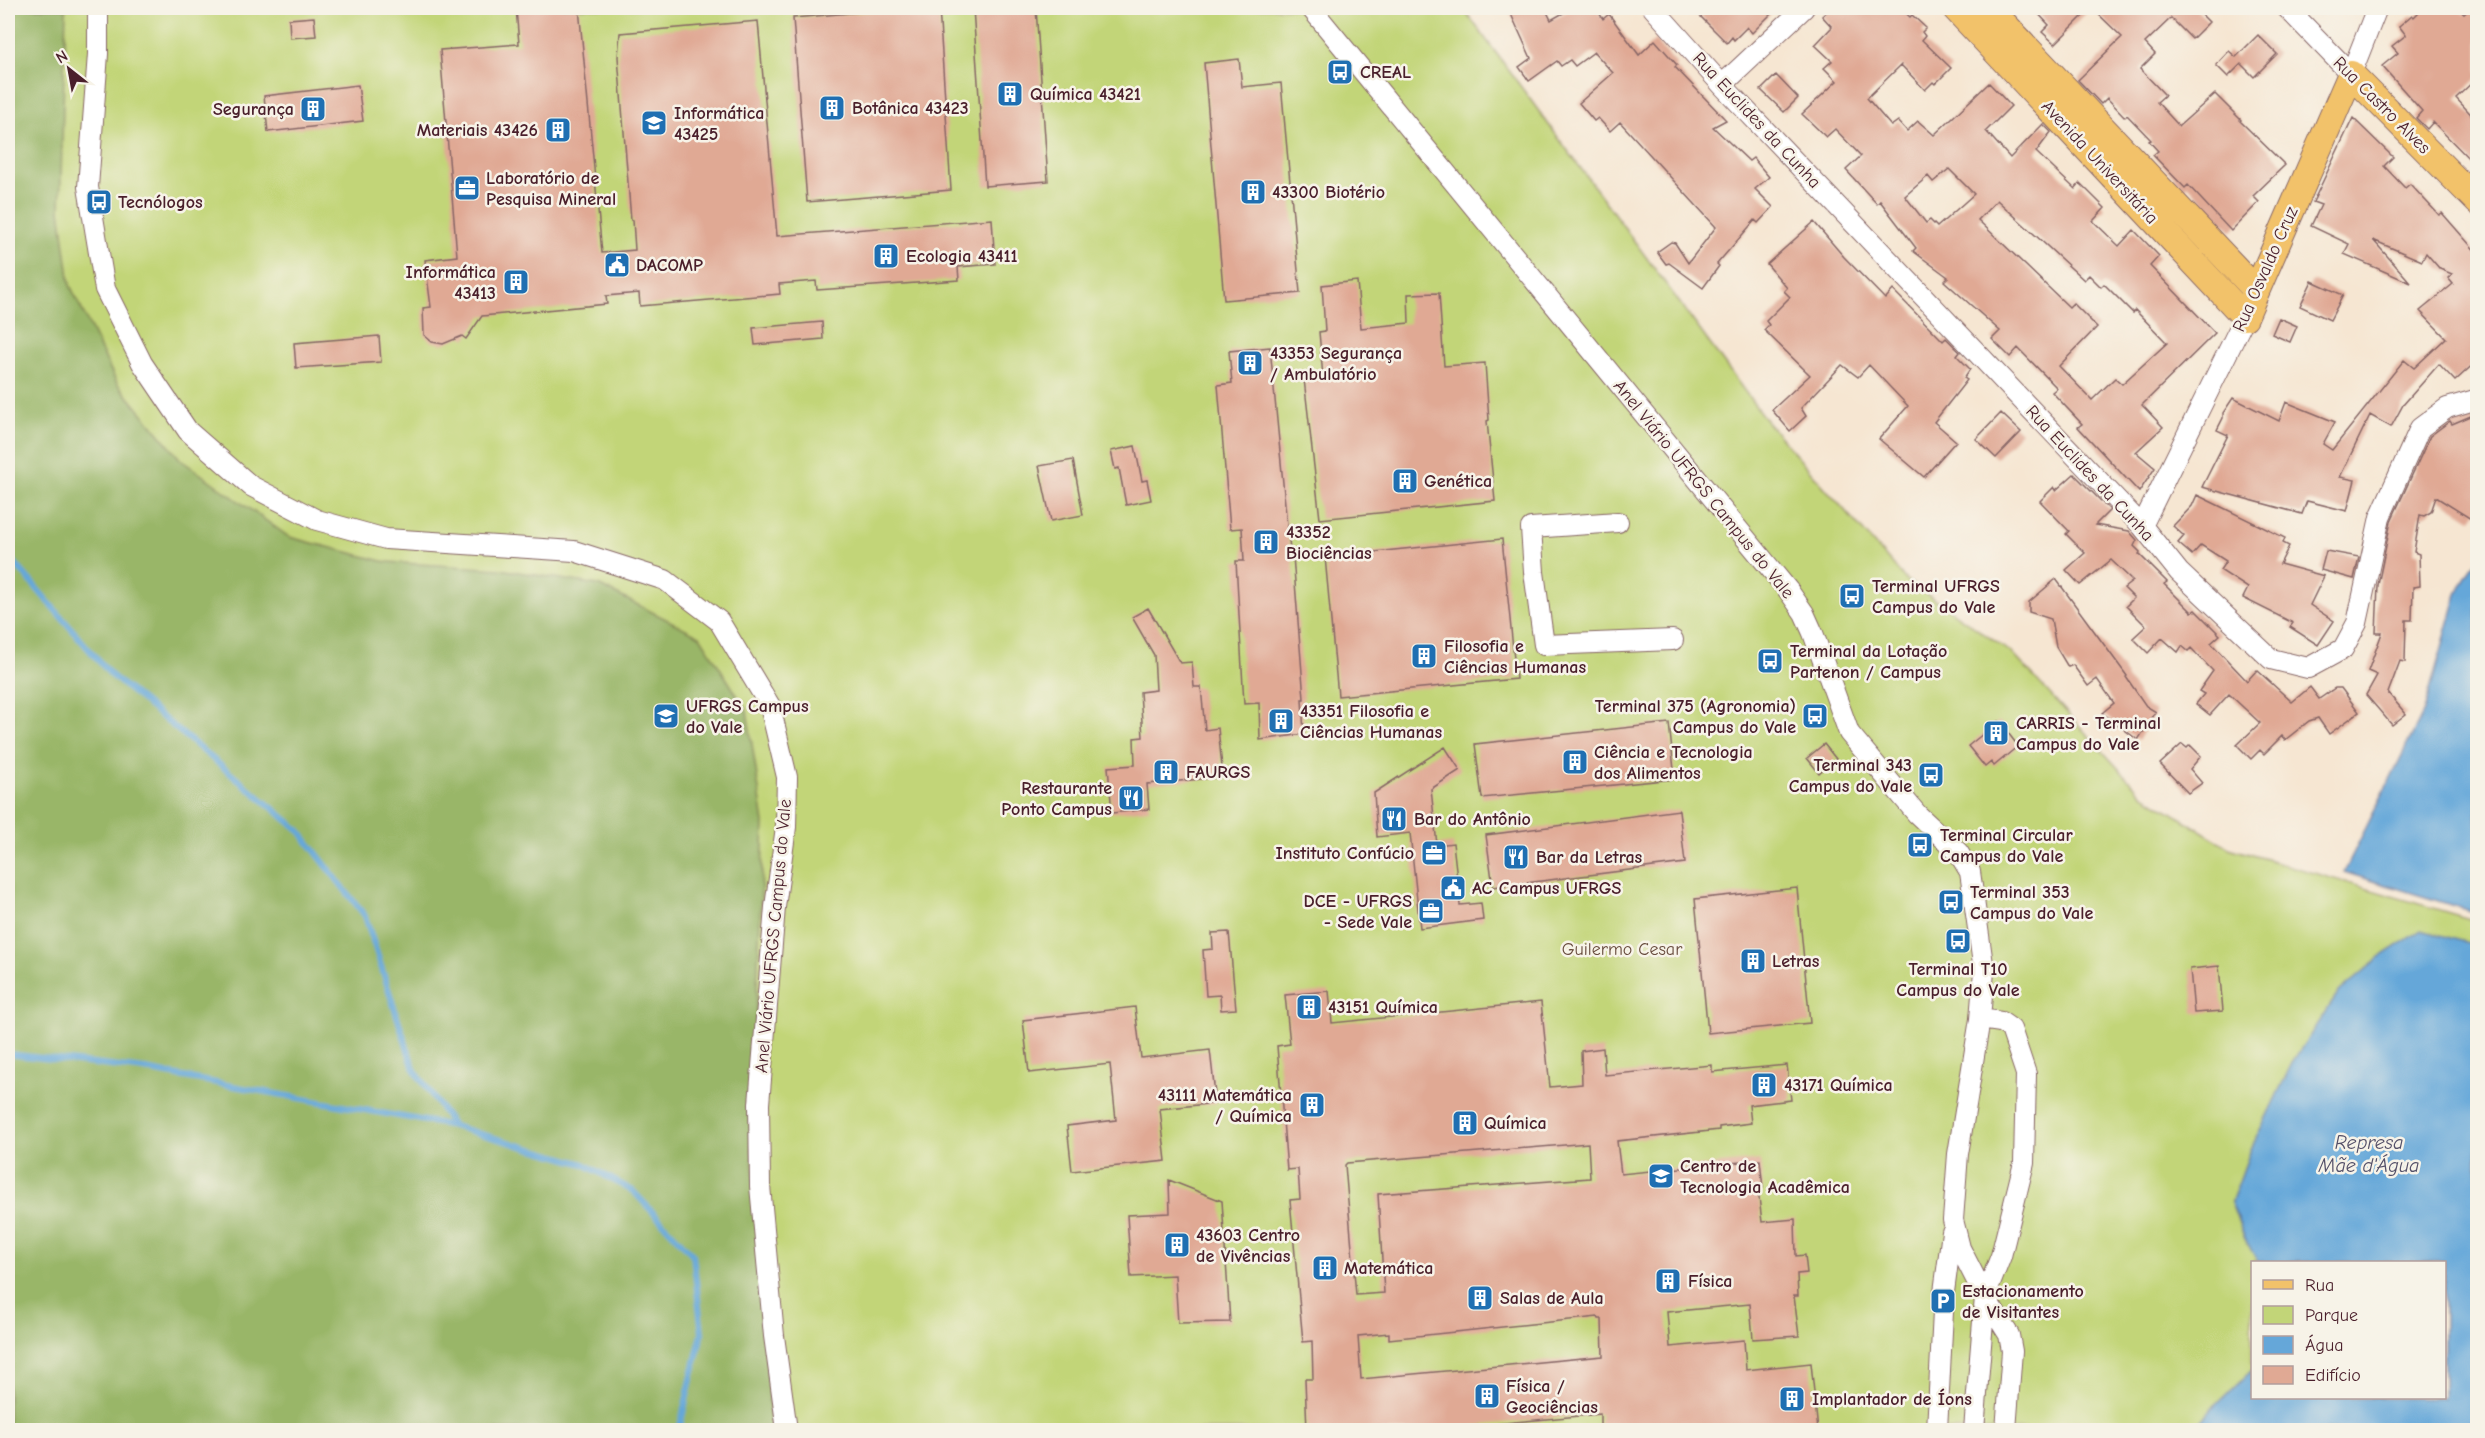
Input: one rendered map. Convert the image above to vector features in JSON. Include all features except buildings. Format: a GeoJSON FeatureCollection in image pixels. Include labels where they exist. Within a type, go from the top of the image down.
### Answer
{"type":"FeatureCollection","features":[{"type":"Feature","properties":{"kind":"main road","name":"Avenida Universitária"},"geometry":{"type":"LineString","coordinates":[[1955,8],[2245,317]]}},
{"type":"Feature","properties":{"kind":"main road","name":"Avenida Universitária"},"geometry":{"type":"LineString","coordinates":[[1989,8],[2256,290]]}},
{"type":"Feature","properties":{"kind":"main road","name":"Rua Osvaldo Cruz"},"geometry":{"type":"LineString","coordinates":[[2245,317],[2351,74]]}},
{"type":"Feature","properties":{"kind":"main road","name":"Rua Castro Alves"},"geometry":{"type":"LineString","coordinates":[[2351,74],[2478,202]]}},
{"type":"Feature","properties":{"kind":"street","name":"Anel Viário UFRGS Campus do Vale"},"geometry":{"type":"LineString","coordinates":[[98,8],[98,54],[88,187],[105,289],[142,363],[188,431],[251,486],[316,520],[386,539],[574,551],[665,580],[719,621],[770,706],[787,777],[786,827],[768,982],[759,1104],[760,1186],[774,1335],[788,1431]]}},
{"type":"Feature","properties":{"kind":"street","name":"Anel Viário UFRGS Campus do Vale"},"geometry":{"type":"LineString","coordinates":[[1311,8],[1788,590],[1804,613],[1849,734],[1917,814],[1958,852],[1970,872],[1984,971],[1980,1019],[1958,1154],[1953,1220],[1960,1248],[2008,1335],[2012,1352],[2006,1431]]}},
{"type":"Feature","properties":{"kind":"street","name":"Rua Euclides da Cunha"},"geometry":{"type":"LineString","coordinates":[[1653,8],[1722,85],[2142,526],[2179,572],[2271,659],[2308,668],[2343,649],[2357,623],[2380,516],[2420,428],[2447,408],[2478,399]]}},
{"type":"Feature","properties":{"kind":"street"},"geometry":{"type":"LineString","coordinates":[[1722,85],[1804,8]]}},
{"type":"Feature","properties":{"kind":"street","name":"Rua Castro Alves"},"geometry":{"type":"LineString","coordinates":[[2287,8],[2351,74]]}},
{"type":"Feature","properties":{"kind":"street","name":"Rua Osvaldo Cruz"},"geometry":{"type":"LineString","coordinates":[[2351,74],[2377,8]]}},
{"type":"Feature","properties":{"kind":"street","name":"Rua Osvaldo Cruz"},"geometry":{"type":"LineString","coordinates":[[2142,526],[2245,317]]}},
{"type":"Feature","properties":{"kind":"street"},"geometry":{"type":"LineString","coordinates":[[1618,522],[1531,528],[1534,572],[1544,645],[1672,640]]}},
{"type":"Feature","properties":{"kind":"street"},"geometry":{"type":"LineString","coordinates":[[1974,1431],[1985,1297],[2001,1256],[2024,1163],[2026,1074],[2011,1029],[2001,1022],[1980,1019]]}},
{"type":"Feature","properties":{"kind":"street"},"geometry":{"type":"LineString","coordinates":[[1937,1431],[1944,1292],[1953,1220]]}},
{"type":"Feature","properties":{"kind":"green space","name":"UFRGS Campus do Vale"},"geometry":{"type":"Polygon","coordinates":[[[8,8],[1463,8],[1768,423],[1906,580],[2012,653],[2142,794],[2229,848],[2477,921],[2477,1430],[8,1430],[8,8]]]}},
{"type":"Feature","properties":{"kind":"green space"},"geometry":{"type":"Polygon","coordinates":[[[8,8],[66,8],[60,209],[70,285],[117,383],[181,460],[289,537],[386,562],[500,569],[598,585],[700,636],[747,711],[764,823],[751,1132],[771,1430],[8,1430],[8,8]]]}},
{"type":"Feature","properties":{"kind":"water"},"geometry":{"type":"Polygon","coordinates":[[[2477,560],[2477,913],[2344,872],[2424,711],[2457,594],[2477,560]]]}},
{"type":"Feature","properties":{"kind":"water","name":"Represa Mãe d'Água"},"geometry":{"type":"Polygon","coordinates":[[[2421,930],[2477,945],[2477,1430],[2191,1430],[2251,1371],[2251,1399],[2446,1399],[2446,1261],[2257,1261],[2245,1239],[2231,1203],[2251,1149],[2294,1059],[2340,991],[2384,954],[2421,930]]]}},
{"type":"Feature","properties":{"kind":"waterway"},"geometry":{"type":"LineString","coordinates":[[8,555],[111,675],[298,829],[365,916],[414,1069],[453,1126],[584,1164],[633,1191],[693,1255],[702,1333],[679,1430]]}},
{"type":"Feature","properties":{"kind":"waterway"},"geometry":{"type":"LineString","coordinates":[[8,1054],[145,1070],[453,1126]]}},
{"type":"Feature","properties":{"kind":"place","name":"CREAL"},"geometry":{"type":"Point","coordinates":[1340,72]}},
{"type":"Feature","properties":{"kind":"place","name":"Química 43421"},"geometry":{"type":"Point","coordinates":[1010,94]}},
{"type":"Feature","properties":{"kind":"place","name":"Botânica 43423"},"geometry":{"type":"Point","coordinates":[832,108]}},
{"type":"Feature","properties":{"kind":"place","name":"Segurança"},"geometry":{"type":"Point","coordinates":[313,109]}},
{"type":"Feature","properties":{"kind":"place","name":"Informática 43425"},"geometry":{"type":"Point","coordinates":[654,123]}},
{"type":"Feature","properties":{"kind":"place","name":"Materiais 43426"},"geometry":{"type":"Point","coordinates":[558,130]}},
{"type":"Feature","properties":{"kind":"place","name":"Laboratório de Pesquisa Mineral"},"geometry":{"type":"Point","coordinates":[467,188]}},
{"type":"Feature","properties":{"kind":"place","name":"43300 Biotério"},"geometry":{"type":"Point","coordinates":[1253,192]}},
{"type":"Feature","properties":{"kind":"place","name":"Tecnólogos"},"geometry":{"type":"Point","coordinates":[99,202]}},
{"type":"Feature","properties":{"kind":"place","name":"Ecologia 43411"},"geometry":{"type":"Point","coordinates":[886,256]}},
{"type":"Feature","properties":{"kind":"place","name":"DACOMP"},"geometry":{"type":"Point","coordinates":[617,265]}},
{"type":"Feature","properties":{"kind":"place","name":"Informática 43413"},"geometry":{"type":"Point","coordinates":[516,282]}},
{"type":"Feature","properties":{"kind":"place","name":"43353 Segurança / Ambulatório"},"geometry":{"type":"Point","coordinates":[1250,363]}},
{"type":"Feature","properties":{"kind":"place","name":"Genética"},"geometry":{"type":"Point","coordinates":[1405,481]}},
{"type":"Feature","properties":{"kind":"place","name":"43352 Biociências"},"geometry":{"type":"Point","coordinates":[1266,542]}},
{"type":"Feature","properties":{"kind":"place","name":"Terminal UFRGS Campus do Vale"},"geometry":{"type":"Point","coordinates":[1852,596]}},
{"type":"Feature","properties":{"kind":"place","name":"Filosofia e Ciências Humanas"},"geometry":{"type":"Point","coordinates":[1424,656]}},
{"type":"Feature","properties":{"kind":"place","name":"Terminal da Lotação Partenon / Campus"},"geometry":{"type":"Point","coordinates":[1770,661]}},
{"type":"Feature","properties":{"kind":"place","name":"UFRGS Campus do Vale"},"geometry":{"type":"Point","coordinates":[666,716]}},
{"type":"Feature","properties":{"kind":"place","name":"Terminal 375 (Agronomia) Campus do Vale"},"geometry":{"type":"Point","coordinates":[1815,716]}},
{"type":"Feature","properties":{"kind":"place","name":"43351 Filosofia e Ciências Humanas"},"geometry":{"type":"Point","coordinates":[1281,721]}},
{"type":"Feature","properties":{"kind":"place","name":"CARRIS - Terminal Campus do Vale"},"geometry":{"type":"Point","coordinates":[1996,733]}},
{"type":"Feature","properties":{"kind":"place","name":"Ciência e Tecnologia dos Alimentos"},"geometry":{"type":"Point","coordinates":[1575,762]}},
{"type":"Feature","properties":{"kind":"place","name":"FAURGS"},"geometry":{"type":"Point","coordinates":[1166,772]}},
{"type":"Feature","properties":{"kind":"place","name":"Terminal 343 Campus do Vale"},"geometry":{"type":"Point","coordinates":[1931,775]}},
{"type":"Feature","properties":{"kind":"place","name":"Restaurante Ponto Campus"},"geometry":{"type":"Point","coordinates":[1131,798]}},
{"type":"Feature","properties":{"kind":"place","name":"Bar do Antônio"},"geometry":{"type":"Point","coordinates":[1394,819]}},
{"type":"Feature","properties":{"kind":"place","name":"Terminal Circular Campus do Vale"},"geometry":{"type":"Point","coordinates":[1920,845]}},
{"type":"Feature","properties":{"kind":"place","name":"Instituto Confúcio"},"geometry":{"type":"Point","coordinates":[1434,853]}},
{"type":"Feature","properties":{"kind":"place","name":"Bar da Letras"},"geometry":{"type":"Point","coordinates":[1516,857]}},
{"type":"Feature","properties":{"kind":"place","name":"AC Campus UFRGS"},"geometry":{"type":"Point","coordinates":[1453,888]}},
{"type":"Feature","properties":{"kind":"place","name":"Terminal 353 Campus do Vale"},"geometry":{"type":"Point","coordinates":[1951,902]}},
{"type":"Feature","properties":{"kind":"place","name":"DCE - UFRGS - Sede Vale"},"geometry":{"type":"Point","coordinates":[1431,911]}},
{"type":"Feature","properties":{"kind":"place","name":"Terminal T10 Campus do Vale"},"geometry":{"type":"Point","coordinates":[1958,941]}},
{"type":"Feature","properties":{"kind":"place","name":"Letras"},"geometry":{"type":"Point","coordinates":[1753,961]}},
{"type":"Feature","properties":{"kind":"place","name":"43151 Química"},"geometry":{"type":"Point","coordinates":[1309,1007]}},
{"type":"Feature","properties":{"kind":"place","name":"43171 Química"},"geometry":{"type":"Point","coordinates":[1764,1085]}},
{"type":"Feature","properties":{"kind":"place","name":"43111 Matemática / Química"},"geometry":{"type":"Point","coordinates":[1312,1105]}},
{"type":"Feature","properties":{"kind":"place","name":"Química"},"geometry":{"type":"Point","coordinates":[1465,1123]}},
{"type":"Feature","properties":{"kind":"place","name":"Centro de Tecnologia Acadêmica"},"geometry":{"type":"Point","coordinates":[1661,1176]}},
{"type":"Feature","properties":{"kind":"place","name":"43603 Centro de Vivências"},"geometry":{"type":"Point","coordinates":[1177,1245]}},
{"type":"Feature","properties":{"kind":"place","name":"Matemática"},"geometry":{"type":"Point","coordinates":[1325,1268]}},
{"type":"Feature","properties":{"kind":"place","name":"Física"},"geometry":{"type":"Point","coordinates":[1668,1281]}},
{"type":"Feature","properties":{"kind":"place","name":"Salas de Aula"},"geometry":{"type":"Point","coordinates":[1480,1298]}},
{"type":"Feature","properties":{"kind":"place","name":"Estacionamento de Visitantes"},"geometry":{"type":"Point","coordinates":[1943,1301]}},
{"type":"Feature","properties":{"kind":"place","name":"Física / Geociências"},"geometry":{"type":"Point","coordinates":[1487,1396]}},
{"type":"Feature","properties":{"kind":"place","name":"Implantador de Íons"},"geometry":{"type":"Point","coordinates":[1792,1399]}},
{"type":"Feature","properties":{"kind":"park label","name":"Guilermo Cesar"},"geometry":{"type":"Point","coordinates":[1622,949]}}]}
